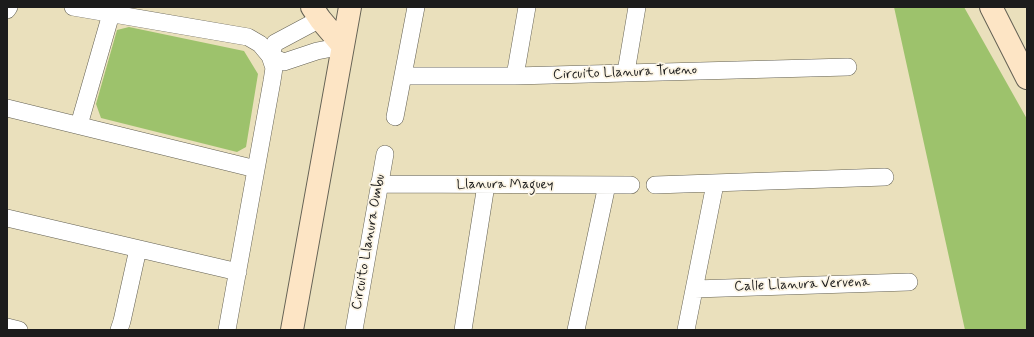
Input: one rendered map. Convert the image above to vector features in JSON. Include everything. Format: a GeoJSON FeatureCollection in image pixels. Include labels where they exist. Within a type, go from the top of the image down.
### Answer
{"type":"FeatureCollection","features":[{"type":"Feature","properties":{"kind":"street"},"geometry":{"type":"LineString","coordinates":[[73,7],[248,37],[260,44],[270,56],[274,68],[272,81],[227,330]]}},
{"type":"Feature","properties":{"kind":"street"},"geometry":{"type":"LineString","coordinates":[[292,330],[350,7]]}},
{"type":"Feature","properties":{"kind":"street"},"geometry":{"type":"LineString","coordinates":[[395,117],[416,7]]}},
{"type":"Feature","properties":{"kind":"street"},"geometry":{"type":"LineString","coordinates":[[515,76],[527,7]]}},
{"type":"Feature","properties":{"kind":"street"},"geometry":{"type":"LineString","coordinates":[[626,72],[637,7]]}},
{"type":"Feature","properties":{"kind":"street"},"geometry":{"type":"LineString","coordinates":[[991,7],[1027,78]]}},
{"type":"Feature","properties":{"kind":"street"},"geometry":{"type":"LineString","coordinates":[[270,56],[275,43],[316,13],[343,46]]}},
{"type":"Feature","properties":{"kind":"street"},"geometry":{"type":"LineString","coordinates":[[79,125],[111,14]]}},
{"type":"Feature","properties":{"kind":"street"},"geometry":{"type":"LineString","coordinates":[[270,56],[284,62],[317,51],[343,46]]}},
{"type":"Feature","properties":{"kind":"street","name":"Circuito Llanura Trueno"},"geometry":{"type":"LineString","coordinates":[[403,76],[515,76],[848,67]]}},
{"type":"Feature","properties":{"kind":"street"},"geometry":{"type":"LineString","coordinates":[[7,108],[256,169]]}},
{"type":"Feature","properties":{"kind":"street","name":"Circuito Llanura Ombu"},"geometry":{"type":"LineString","coordinates":[[354,330],[385,154]]}},
{"type":"Feature","properties":{"kind":"street"},"geometry":{"type":"LineString","coordinates":[[655,186],[885,177]]}},
{"type":"Feature","properties":{"kind":"street","name":"Llanura Maguey"},"geometry":{"type":"LineString","coordinates":[[379,184],[631,185]]}},
{"type":"Feature","properties":{"kind":"street"},"geometry":{"type":"LineString","coordinates":[[686,330],[715,184]]}},
{"type":"Feature","properties":{"kind":"street"},"geometry":{"type":"LineString","coordinates":[[463,330],[486,185]]}},
{"type":"Feature","properties":{"kind":"street"},"geometry":{"type":"LineString","coordinates":[[576,330],[607,185]]}},
{"type":"Feature","properties":{"kind":"street"},"geometry":{"type":"LineString","coordinates":[[7,218],[238,272]]}},
{"type":"Feature","properties":{"kind":"street"},"geometry":{"type":"LineString","coordinates":[[119,330],[138,249]]}},
{"type":"Feature","properties":{"kind":"street","name":"Calle Llanura Vervena"},"geometry":{"type":"LineString","coordinates":[[695,289],[908,282]]}},
{"type":"Feature","properties":{"kind":"street"},"geometry":{"type":"LineString","coordinates":[[7,327],[19,330]]}},
{"type":"Feature","properties":{"kind":"green space"},"geometry":{"type":"Polygon","coordinates":[[[894,7],[964,7],[1027,119],[1027,330],[965,330],[894,7]]]}},
{"type":"Feature","properties":{"kind":"green space"},"geometry":{"type":"Polygon","coordinates":[[[129,27],[244,51],[258,74],[246,147],[237,152],[101,118],[96,104],[117,30],[129,27]]]}}]}
